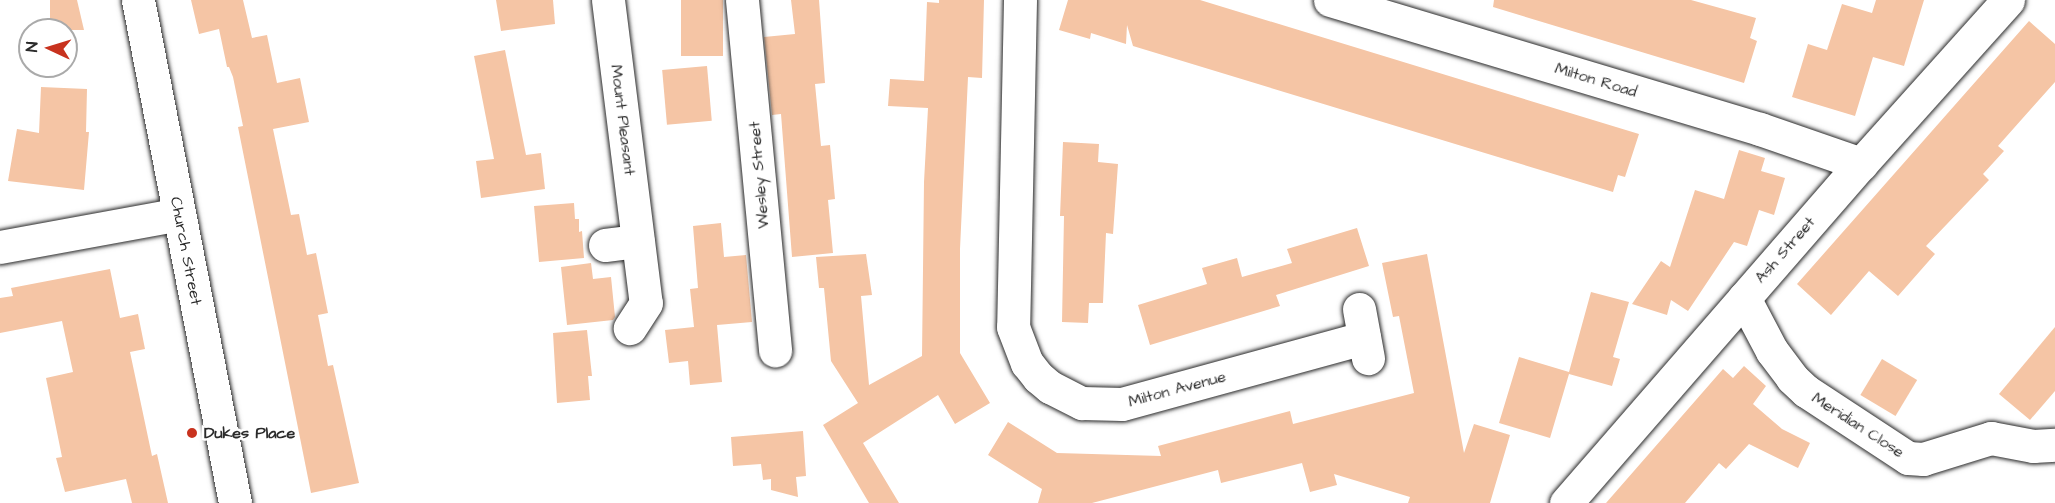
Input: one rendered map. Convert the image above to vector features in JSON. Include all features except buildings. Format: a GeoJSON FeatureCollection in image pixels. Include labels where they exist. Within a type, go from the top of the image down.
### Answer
{"type":"FeatureCollection","features":[{"type":"Feature","properties":{"kind":"street","name":"Church Street"},"geometry":{"type":"LineString","coordinates":[[138,0],[235,503]]}},
{"type":"Feature","properties":{"kind":"street","name":"Mount Pleasant"},"geometry":{"type":"LineString","coordinates":[[608,0],[646,303],[630,328]]}},
{"type":"Feature","properties":{"kind":"street","name":"Wesley Street"},"geometry":{"type":"LineString","coordinates":[[742,0],[775,350]]}},
{"type":"Feature","properties":{"kind":"street","name":"Milton Avenue"},"geometry":{"type":"LineString","coordinates":[[1020,0],[1013,327],[1027,363],[1050,387],[1082,402],[1122,404],[1364,335]]}},
{"type":"Feature","properties":{"kind":"street","name":"Milton Road"},"geometry":{"type":"LineString","coordinates":[[1330,0],[1760,129],[1861,164]]}},
{"type":"Feature","properties":{"kind":"street","name":"Ash Street"},"geometry":{"type":"LineString","coordinates":[[1566,503],[1861,164],[2008,0]]}},
{"type":"Feature","properties":{"kind":"street"},"geometry":{"type":"LineString","coordinates":[[0,247],[179,214]]}},
{"type":"Feature","properties":{"kind":"street"},"geometry":{"type":"LineString","coordinates":[[605,245],[638,241]]}},
{"type":"Feature","properties":{"kind":"street","name":"Meridian Close"},"geometry":{"type":"LineString","coordinates":[[1744,298],[1780,364],[1792,378],[1814,397],[1908,458],[1923,459],[1991,438],[2033,446],[2055,445]]}},
{"type":"Feature","properties":{"kind":"place","name":"Dukes Place"},"geometry":{"type":"Point","coordinates":[192,433]}}]}
